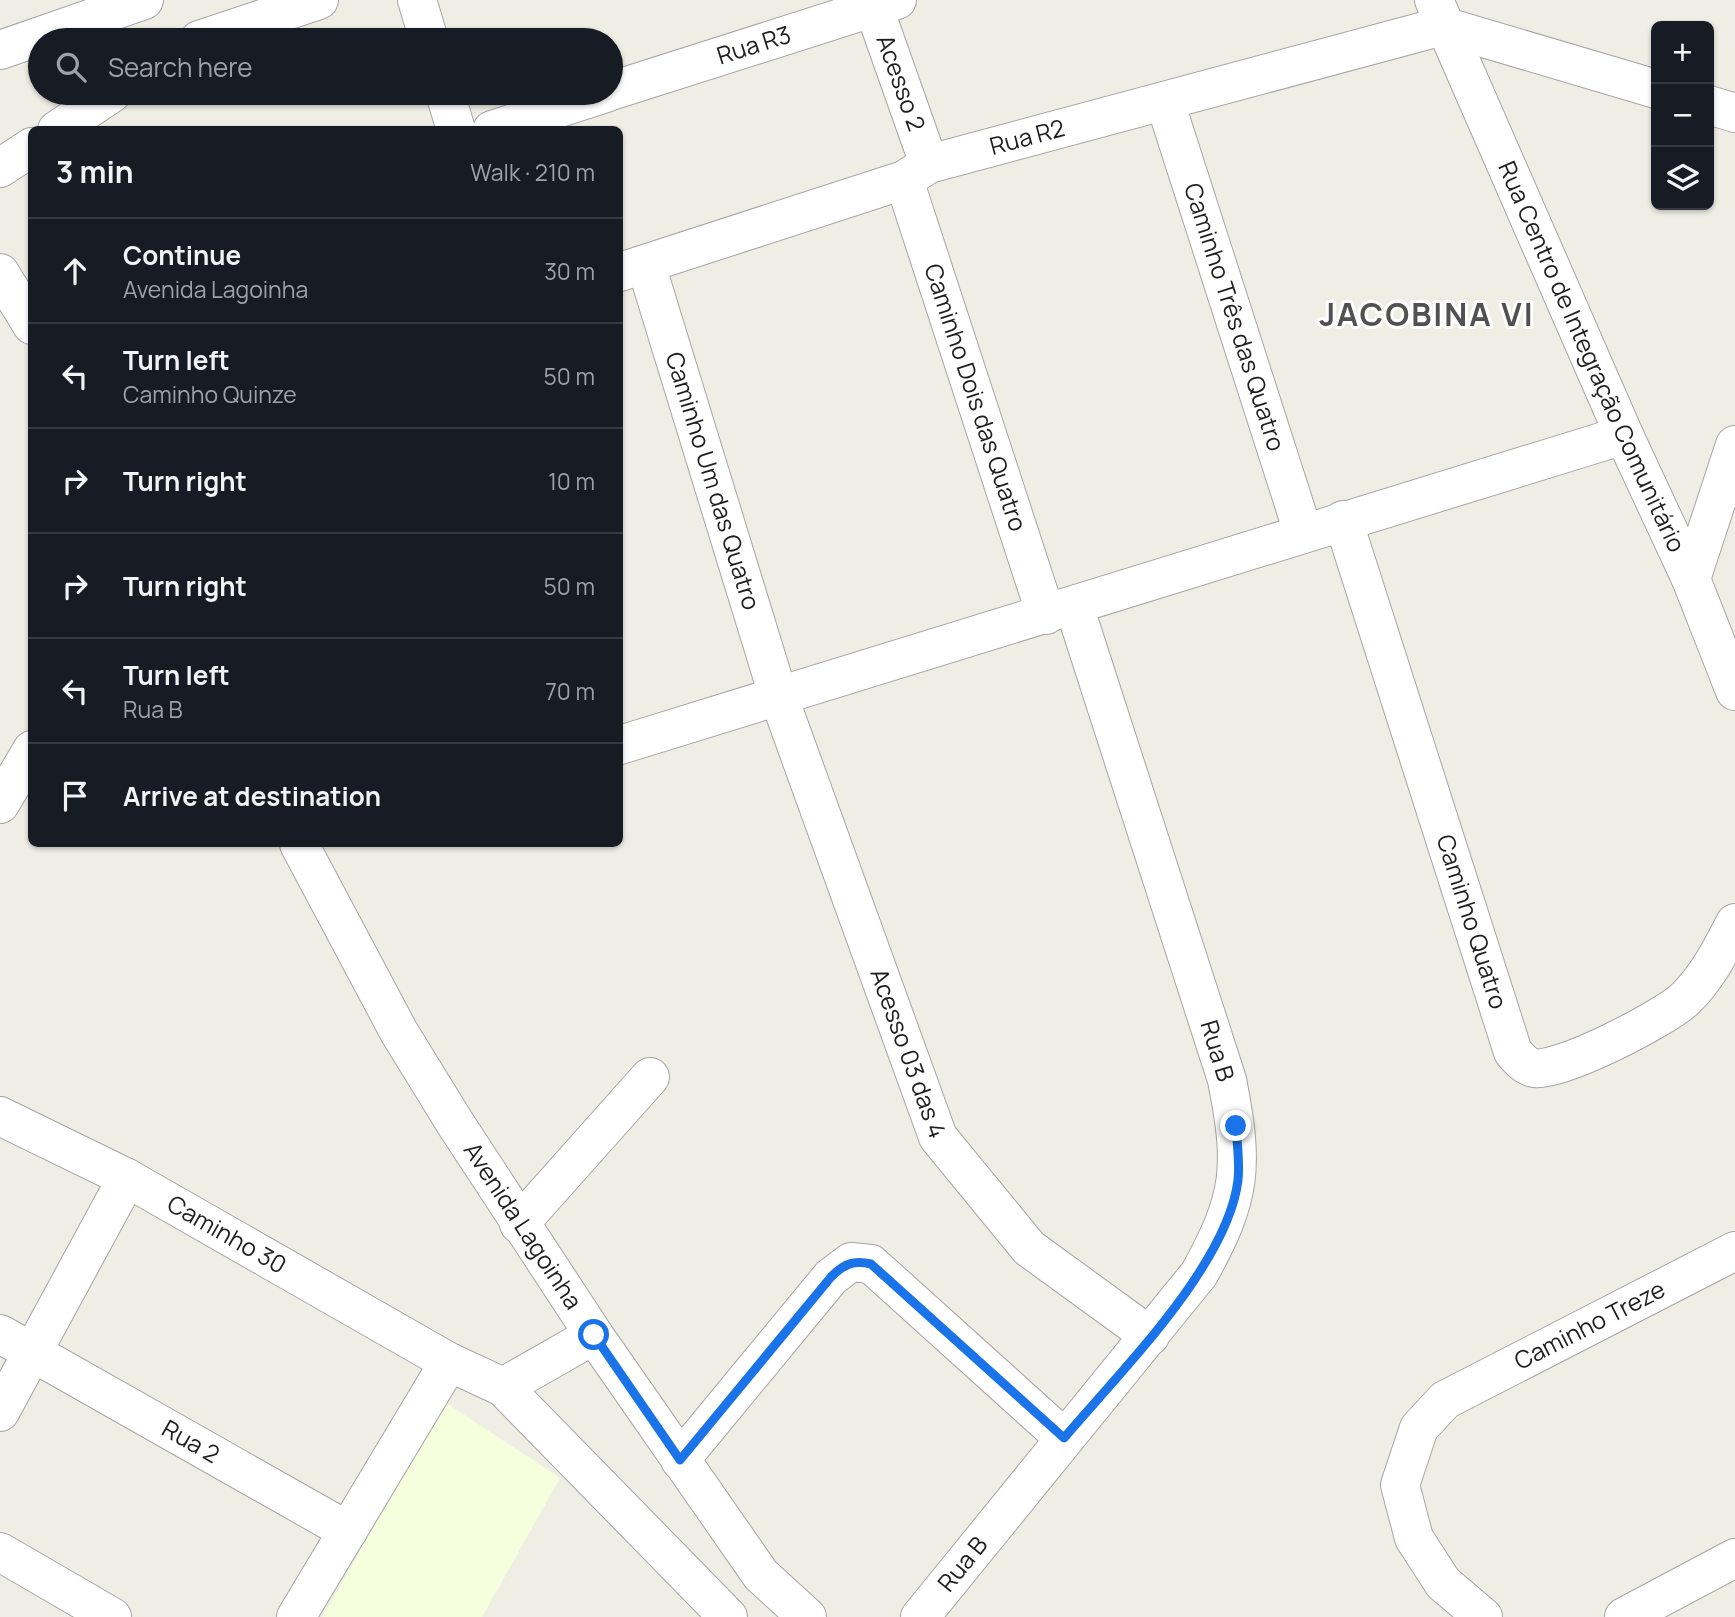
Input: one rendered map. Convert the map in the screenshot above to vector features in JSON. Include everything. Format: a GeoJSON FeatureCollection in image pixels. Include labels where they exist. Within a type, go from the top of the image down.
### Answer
{"type":"FeatureCollection","features":[{"type":"Feature","properties":{"kind":"street"},"geometry":{"type":"LineString","coordinates":[[63,28],[144,0]]}},
{"type":"Feature","properties":{"kind":"street"},"geometry":{"type":"LineString","coordinates":[[235,28],[319,0]]}},
{"type":"Feature","properties":{"kind":"street"},"geometry":{"type":"LineString","coordinates":[[417,0],[425,28]]}},
{"type":"Feature","properties":{"kind":"street","name":"Rua R3"},"geometry":{"type":"LineString","coordinates":[[623,87],[880,2]]}},
{"type":"Feature","properties":{"kind":"street","name":"Acesso 2"},"geometry":{"type":"LineString","coordinates":[[880,2],[916,172]]}},
{"type":"Feature","properties":{"kind":"street"},"geometry":{"type":"LineString","coordinates":[[1438,13],[1651,87]]}},
{"type":"Feature","properties":{"kind":"street","name":"Rua R2"},"geometry":{"type":"LineString","coordinates":[[633,268],[916,172],[1165,102],[1438,13]]}},
{"type":"Feature","properties":{"kind":"street","name":"Rua Centro de Integração Comunitário"},"geometry":{"type":"LineString","coordinates":[[1438,13],[1624,435],[1709,595],[1735,691]]}},
{"type":"Feature","properties":{"kind":"street"},"geometry":{"type":"LineString","coordinates":[[0,50],[28,40]]}},
{"type":"Feature","properties":{"kind":"street","name":"Caminho Três das Quatro"},"geometry":{"type":"LineString","coordinates":[[1165,102],[1303,532]]}},
{"type":"Feature","properties":{"kind":"street"},"geometry":{"type":"LineString","coordinates":[[63,126],[94,105]]}},
{"type":"Feature","properties":{"kind":"street"},"geometry":{"type":"LineString","coordinates":[[449,105],[455,126]]}},
{"type":"Feature","properties":{"kind":"street","name":"Rua R3"},"geometry":{"type":"LineString","coordinates":[[504,126],[568,105]]}},
{"type":"Feature","properties":{"kind":"street"},"geometry":{"type":"LineString","coordinates":[[1714,107],[1735,113]]}},
{"type":"Feature","properties":{"kind":"street"},"geometry":{"type":"LineString","coordinates":[[0,168],[28,150]]}},
{"type":"Feature","properties":{"kind":"street","name":"Caminho Dois das Quatro"},"geometry":{"type":"LineString","coordinates":[[916,172],[1060,610]]}},
{"type":"Feature","properties":{"kind":"street","name":"Caminho Um das Quatro"},"geometry":{"type":"LineString","coordinates":[[633,268],[778,695]]}},
{"type":"Feature","properties":{"kind":"street"},"geometry":{"type":"LineString","coordinates":[[0,273],[28,318]]}},
{"type":"Feature","properties":{"kind":"street"},"geometry":{"type":"LineString","coordinates":[[623,744],[1624,435]]}},
{"type":"Feature","properties":{"kind":"street"},"geometry":{"type":"LineString","coordinates":[[1709,595],[1735,446]]}},
{"type":"Feature","properties":{"kind":"street","name":"Caminho Quatro"},"geometry":{"type":"LineString","coordinates":[[1343,520],[1513,1052],[1523,1063],[1535,1068],[1564,1063],[1663,1017],[1685,999],[1704,977],[1735,923]]}},
{"type":"Feature","properties":{"kind":"street","name":"Rua B"},"geometry":{"type":"LineString","coordinates":[[920,1617],[1199,1274],[1225,1228],[1238,1180],[1236,1126],[1227,1080],[1060,610]]}},
{"type":"Feature","properties":{"kind":"street","name":"Acesso 03 das 4"},"geometry":{"type":"LineString","coordinates":[[778,695],[938,1137],[1029,1248],[1150,1336]]}},
{"type":"Feature","properties":{"kind":"street"},"geometry":{"type":"LineString","coordinates":[[0,804],[28,757]]}},
{"type":"Feature","properties":{"kind":"street","name":"Avenida Lagoinha"},"geometry":{"type":"LineString","coordinates":[[312,847],[400,1032],[519,1224],[761,1575],[797,1614]]}},
{"type":"Feature","properties":{"kind":"street"},"geometry":{"type":"LineString","coordinates":[[519,1224],[650,1077]]}},
{"type":"Feature","properties":{"kind":"street","name":"Caminho 30"},"geometry":{"type":"LineString","coordinates":[[0,1116],[127,1178],[449,1362],[503,1387]]}},
{"type":"Feature","properties":{"kind":"street"},"geometry":{"type":"LineString","coordinates":[[0,1412],[127,1178]]}},
{"type":"Feature","properties":{"kind":"street","name":"Caminho Treze"},"geometry":{"type":"LineString","coordinates":[[1483,1617],[1443,1583],[1414,1538],[1400,1485],[1419,1428],[1445,1400],[1735,1251]]}},
{"type":"Feature","properties":{"kind":"street"},"geometry":{"type":"LineString","coordinates":[[680,1460],[831,1277],[851,1262],[871,1264],[1064,1438]]}},
{"type":"Feature","properties":{"kind":"street","name":"Rua 2"},"geometry":{"type":"LineString","coordinates":[[0,1334],[348,1531]]}},
{"type":"Feature","properties":{"kind":"street"},"geometry":{"type":"LineString","coordinates":[[594,1335],[503,1387],[728,1617]]}},
{"type":"Feature","properties":{"kind":"street"},"geometry":{"type":"LineString","coordinates":[[296,1617],[449,1362]]}},
{"type":"Feature","properties":{"kind":"street"},"geometry":{"type":"LineString","coordinates":[[0,1552],[112,1617]]}},
{"type":"Feature","properties":{"kind":"street"},"geometry":{"type":"LineString","coordinates":[[1624,1617],[1735,1558]]}},
{"type":"Feature","properties":{"kind":"street"},"geometry":{"type":"LineString","coordinates":[[734,1617],[761,1575]]}},
{"type":"Feature","properties":{"kind":"shaded area"},"geometry":{"type":"Polygon","coordinates":[[[446,1403],[560,1478],[482,1617],[322,1617],[446,1403]]]}},
{"type":"Feature","properties":{"kind":"district","name":"JACOBINA VI"},"geometry":{"type":"Point","coordinates":[1427,315]}},
{"type":"Feature","properties":{"kind":"route"},"geometry":{"type":"LineString","coordinates":[[594,1335],[680,1460],[831,1277],[842,1266],[851,1262],[871,1264],[1064,1438],[1199,1274],[1225,1228],[1238,1180],[1236,1126]]}}]}
